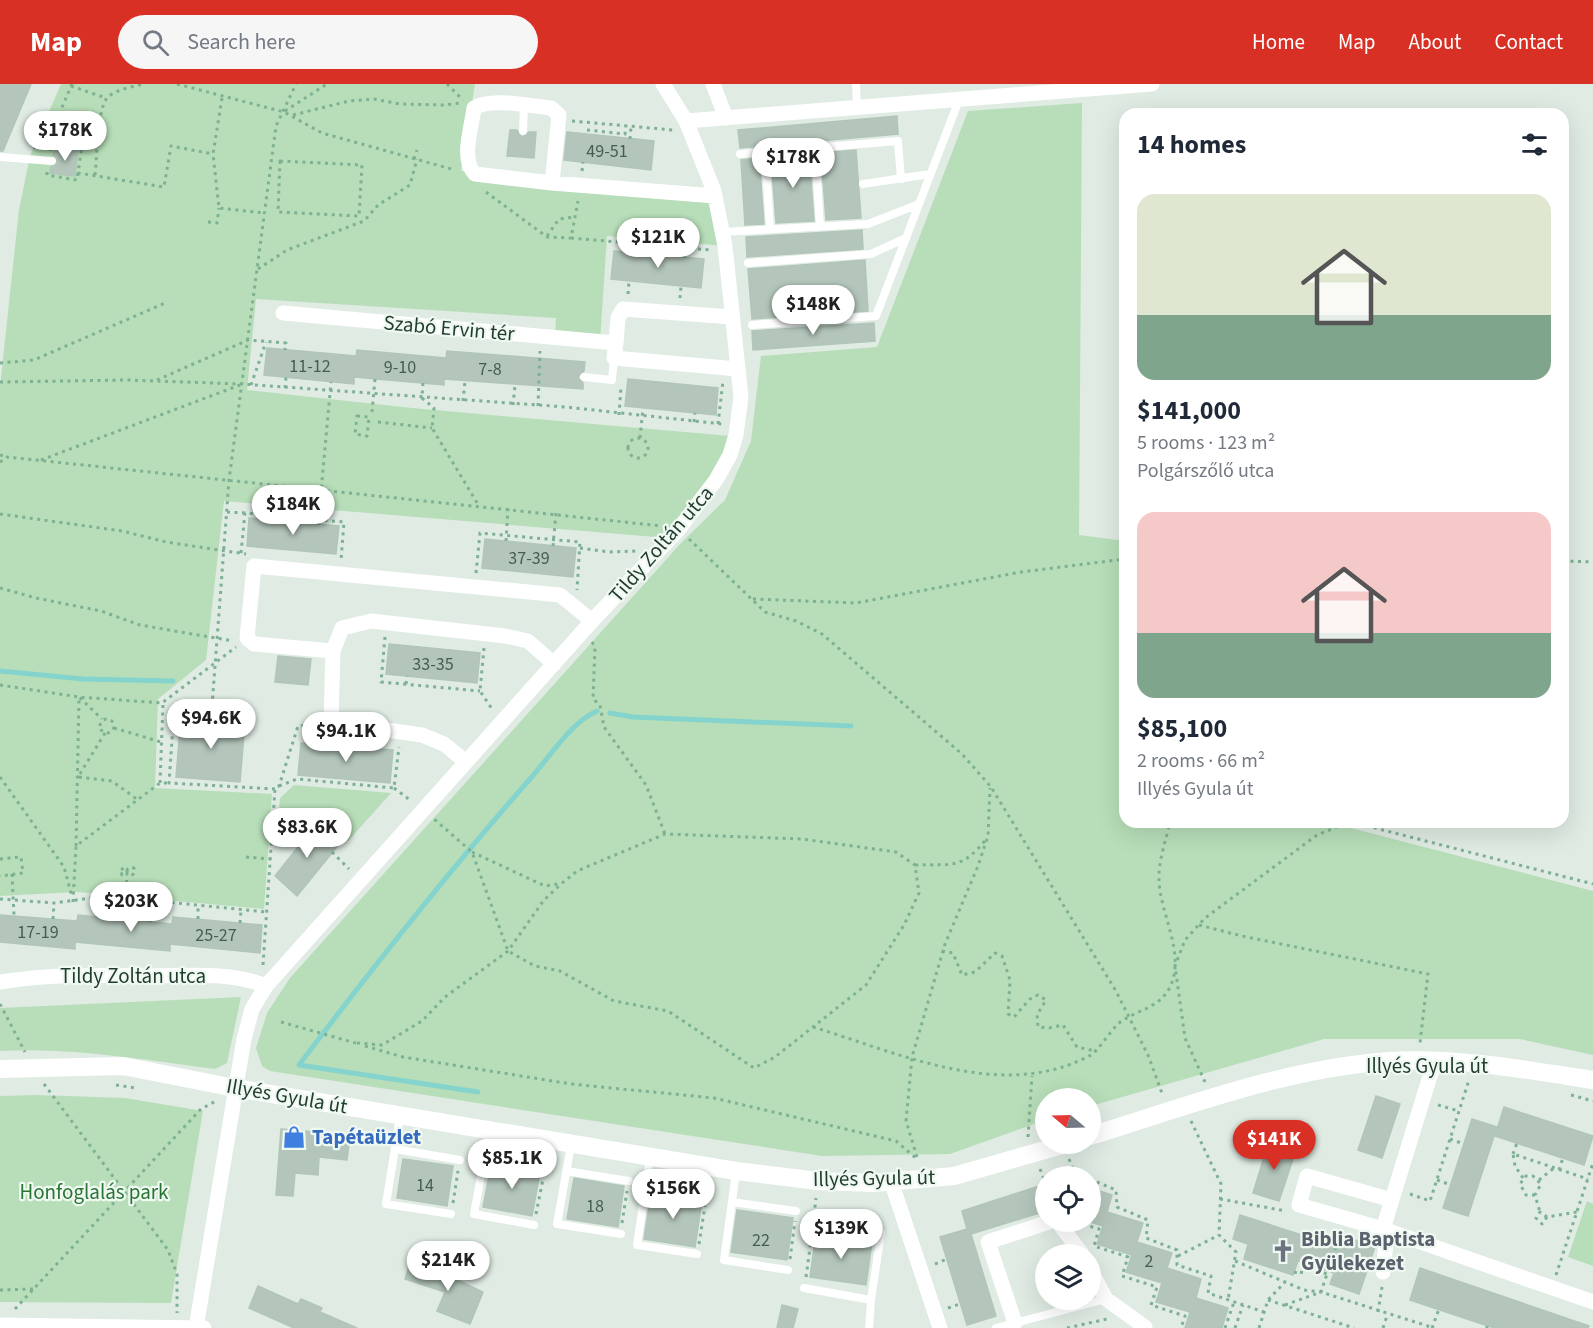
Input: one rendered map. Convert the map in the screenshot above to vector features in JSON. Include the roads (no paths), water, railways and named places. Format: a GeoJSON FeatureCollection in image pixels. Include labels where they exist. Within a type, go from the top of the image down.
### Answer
{"type":"FeatureCollection","features":[{"type":"Feature","properties":{"kind":"street","name":"Tildy Zoltán utca"},"geometry":{"type":"LineString","coordinates":[[199,1328],[243,1039],[252,1009],[263,985],[588,626],[673,525],[716,480],[730,455],[736,435],[741,397],[732,373],[732,316],[722,232],[715,196],[663,84]]}},
{"type":"Feature","properties":{"kind":"street"},"geometry":{"type":"LineString","coordinates":[[713,84],[726,118]]}},
{"type":"Feature","properties":{"kind":"street"},"geometry":{"type":"LineString","coordinates":[[681,126],[726,118],[1152,84]]}},
{"type":"Feature","properties":{"kind":"street"},"geometry":{"type":"LineString","coordinates":[[552,183],[559,115],[551,108],[491,102],[481,103],[474,108],[467,159],[469,168],[475,174],[552,183],[580,186],[715,196]]}},
{"type":"Feature","properties":{"kind":"street"},"geometry":{"type":"LineString","coordinates":[[615,350],[618,318],[623,309],[732,316]]}},
{"type":"Feature","properties":{"kind":"street","name":"Szabó Ervin tér"},"geometry":{"type":"LineString","coordinates":[[283,313],[541,336],[732,373]]}},
{"type":"Feature","properties":{"kind":"street","name":"Tildy Zoltán utca"},"geometry":{"type":"LineString","coordinates":[[333,651],[254,644],[247,638],[254,566],[560,595],[574,606],[588,626]]}},
{"type":"Feature","properties":{"kind":"street"},"geometry":{"type":"LineString","coordinates":[[466,762],[444,744],[422,735],[331,722],[333,651],[342,628],[370,621],[505,636],[528,641],[554,664]]}},
{"type":"Feature","properties":{"kind":"street","name":"Tildy Zoltán utca"},"geometry":{"type":"LineString","coordinates":[[0,982],[38,975],[202,976],[238,978],[263,985]]}},
{"type":"Feature","properties":{"kind":"street","name":"Illyés Gyula út"},"geometry":{"type":"LineString","coordinates":[[1101,1133],[1296,1074],[1390,1061],[1502,1066],[1593,1080]]}},
{"type":"Feature","properties":{"kind":"street"},"geometry":{"type":"LineString","coordinates":[[1383,1272],[1386,1243],[1383,1229],[1434,1063]]}},
{"type":"Feature","properties":{"kind":"street","name":"Illyés Gyula út"},"geometry":{"type":"LineString","coordinates":[[0,1069],[37,1077],[123,1066],[233,1097],[400,1115],[736,1171],[818,1181],[891,1181],[954,1176],[1055,1154]]}},
{"type":"Feature","properties":{"kind":"street"},"geometry":{"type":"LineString","coordinates":[[1393,1195],[1307,1176],[1299,1205],[1383,1229],[1593,1302]]}},
{"type":"Feature","properties":{"kind":"street"},"geometry":{"type":"LineString","coordinates":[[891,1181],[940,1328]]}},
{"type":"Feature","properties":{"kind":"street"},"geometry":{"type":"LineString","coordinates":[[1014,1323],[988,1242],[1035,1227]]}},
{"type":"Feature","properties":{"kind":"street"},"geometry":{"type":"LineString","coordinates":[[1065,1232],[1074,1244]]}},
{"type":"Feature","properties":{"kind":"street"},"geometry":{"type":"LineString","coordinates":[[1101,1290],[1106,1299],[1146,1328]]}},
{"type":"Feature","properties":{"kind":"street"},"geometry":{"type":"LineString","coordinates":[[1,1325],[199,1328]]}},
{"type":"Feature","properties":{"kind":"lane"},"geometry":{"type":"LineString","coordinates":[[856,84],[857,107]]}},
{"type":"Feature","properties":{"kind":"lane"},"geometry":{"type":"LineString","coordinates":[[752,326],[876,316],[959,100]]}},
{"type":"Feature","properties":{"kind":"lane"},"geometry":{"type":"LineString","coordinates":[[523,131],[524,105]]}},
{"type":"Feature","properties":{"kind":"lane"},"geometry":{"type":"LineString","coordinates":[[740,154],[898,141],[901,178]]}},
{"type":"Feature","properties":{"kind":"lane"},"geometry":{"type":"LineString","coordinates":[[815,148],[820,226]]}},
{"type":"Feature","properties":{"kind":"lane"},"geometry":{"type":"LineString","coordinates":[[765,152],[770,229]]}},
{"type":"Feature","properties":{"kind":"lane"},"geometry":{"type":"LineString","coordinates":[[0,157],[50,161]]}},
{"type":"Feature","properties":{"kind":"lane"},"geometry":{"type":"LineString","coordinates":[[863,184],[930,174]]}},
{"type":"Feature","properties":{"kind":"lane"},"geometry":{"type":"LineString","coordinates":[[722,232],[868,224],[919,204]]}},
{"type":"Feature","properties":{"kind":"lane"},"geometry":{"type":"LineString","coordinates":[[748,263],[871,254],[906,238]]}},
{"type":"Feature","properties":{"kind":"lane"},"geometry":{"type":"LineString","coordinates":[[584,377],[612,380],[615,350]]}},
{"type":"Feature","properties":{"kind":"lane"},"geometry":{"type":"LineString","coordinates":[[400,1115],[386,1204],[451,1214]]}},
{"type":"Feature","properties":{"kind":"lane"},"geometry":{"type":"LineString","coordinates":[[489,1130],[474,1214],[534,1225]]}},
{"type":"Feature","properties":{"kind":"lane"},"geometry":{"type":"LineString","coordinates":[[571,1144],[557,1224],[621,1234]]}},
{"type":"Feature","properties":{"kind":"lane"},"geometry":{"type":"LineString","coordinates":[[395,1149],[460,1160]]}},
{"type":"Feature","properties":{"kind":"lane"},"geometry":{"type":"LineString","coordinates":[[650,1157],[637,1245],[697,1254]]}},
{"type":"Feature","properties":{"kind":"lane"},"geometry":{"type":"LineString","coordinates":[[485,1158],[544,1168]]}},
{"type":"Feature","properties":{"kind":"lane"},"geometry":{"type":"LineString","coordinates":[[566,1171],[629,1181]]}},
{"type":"Feature","properties":{"kind":"lane"},"geometry":{"type":"LineString","coordinates":[[736,1171],[724,1260],[788,1270]]}},
{"type":"Feature","properties":{"kind":"lane"},"geometry":{"type":"LineString","coordinates":[[646,1186],[707,1195]]}},
{"type":"Feature","properties":{"kind":"lane"},"geometry":{"type":"LineString","coordinates":[[732,1202],[796,1211]]}},
{"type":"Feature","properties":{"kind":"lane"},"geometry":{"type":"LineString","coordinates":[[818,1224],[881,1233],[869,1328]]}},
{"type":"Feature","properties":{"kind":"lane"},"geometry":{"type":"LineString","coordinates":[[804,1288],[871,1300]]}},
{"type":"Feature","properties":{"kind":"lane"},"geometry":{"type":"LineString","coordinates":[[996,1328],[1106,1299]]}},
{"type":"Feature","properties":{"kind":"waterway"},"geometry":{"type":"LineString","coordinates":[[0,671],[83,679],[173,681]]}},
{"type":"Feature","properties":{"kind":"waterway"},"geometry":{"type":"LineString","coordinates":[[478,1092],[299,1065],[441,884],[560,742],[578,724],[597,711]]}},
{"type":"Feature","properties":{"kind":"waterway"},"geometry":{"type":"LineString","coordinates":[[610,713],[633,717],[851,726]]}},
{"type":"Feature","properties":{"kind":"place","name":"Tapétaüzlet"},"geometry":{"type":"Point","coordinates":[294,1137]}},
{"type":"Feature","properties":{"kind":"place","name":"Biblia Baptista Gyülekezet"},"geometry":{"type":"Point","coordinates":[1283,1251]}},
{"type":"Feature","properties":{"kind":"park label","name":"Honfoglalás park"},"geometry":{"type":"Point","coordinates":[94,1192]}}]}
